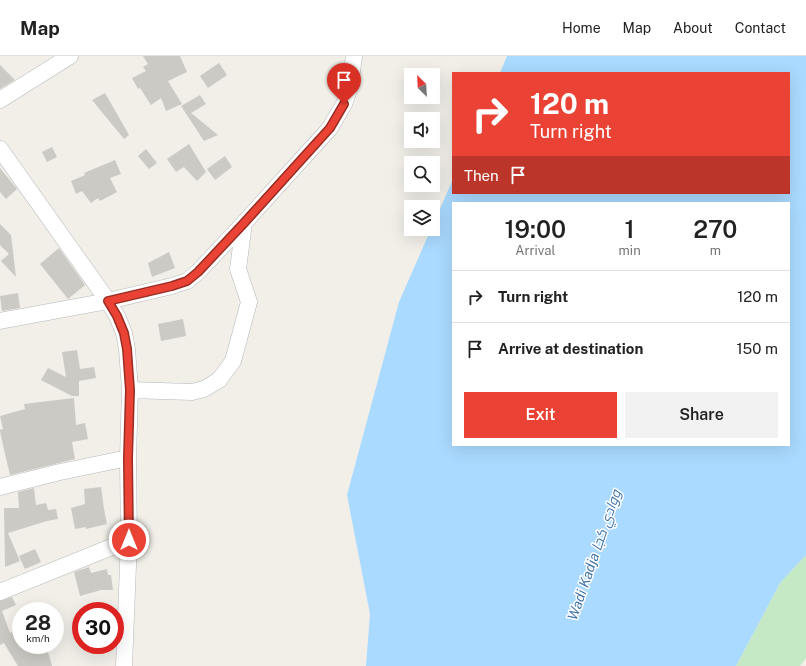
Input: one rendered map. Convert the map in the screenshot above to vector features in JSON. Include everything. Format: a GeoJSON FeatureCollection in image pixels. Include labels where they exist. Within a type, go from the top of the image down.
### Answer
{"type":"FeatureCollection","features":[{"type":"Feature","properties":{"kind":"street"},"geometry":{"type":"LineString","coordinates":[[0,100],[70,56]]}},
{"type":"Feature","properties":{"kind":"street"},"geometry":{"type":"LineString","coordinates":[[0,321],[108,301],[187,281],[198,272],[244,223],[330,128],[344,104],[350,87],[354,56]]}},
{"type":"Feature","properties":{"kind":"street"},"geometry":{"type":"LineString","coordinates":[[0,149],[108,301],[117,316],[124,333],[127,349],[130,390],[128,458],[129,540],[124,666]]}},
{"type":"Feature","properties":{"kind":"street"},"geometry":{"type":"LineString","coordinates":[[130,390],[192,392],[204,389],[219,380],[233,361],[249,302],[238,269],[244,223]]}},
{"type":"Feature","properties":{"kind":"street"},"geometry":{"type":"LineString","coordinates":[[0,487],[60,472],[128,458]]}},
{"type":"Feature","properties":{"kind":"street"},"geometry":{"type":"LineString","coordinates":[[0,592],[129,540]]}},
{"type":"Feature","properties":{"kind":"green space"},"geometry":{"type":"Polygon","coordinates":[[[806,555],[806,658],[800,666],[736,666],[780,583],[806,555]]]}},
{"type":"Feature","properties":{"kind":"water","name":"Wadi Kadja ووادي كجا"},"geometry":{"type":"Polygon","coordinates":[[[507,56],[806,56],[806,555],[780,583],[736,666],[366,666],[370,614],[347,495],[399,302],[428,236],[440,236],[440,209],[452,181],[452,194],[790,194],[790,72],[500,72],[507,56]]]}},
{"type":"Feature","properties":{"kind":"building"},"geometry":{"type":"Polygon","coordinates":[[[143,56],[180,56],[187,72],[168,81],[182,104],[166,111],[161,98],[151,105],[140,88],[138,89],[132,78],[146,71],[143,67],[148,64],[143,56]]]}},
{"type":"Feature","properties":{"kind":"building"},"geometry":{"type":"Polygon","coordinates":[[[219,63],[227,75],[208,88],[200,76],[219,63]]]}},
{"type":"Feature","properties":{"kind":"building"},"geometry":{"type":"Polygon","coordinates":[[[0,65],[15,80],[0,89],[0,65]]]}},
{"type":"Feature","properties":{"kind":"building"},"geometry":{"type":"Polygon","coordinates":[[[105,93],[129,135],[124,139],[92,100],[105,93]]]}},
{"type":"Feature","properties":{"kind":"building"},"geometry":{"type":"Polygon","coordinates":[[[200,95],[206,104],[191,113],[218,135],[204,141],[181,106],[200,95]]]}},
{"type":"Feature","properties":{"kind":"building"},"geometry":{"type":"Polygon","coordinates":[[[189,144],[206,172],[197,181],[184,167],[176,172],[167,159],[189,144]]]}},
{"type":"Feature","properties":{"kind":"building"},"geometry":{"type":"Polygon","coordinates":[[[52,147],[57,157],[47,162],[42,152],[52,147]]]}},
{"type":"Feature","properties":{"kind":"building"},"geometry":{"type":"Polygon","coordinates":[[[146,149],[157,163],[149,169],[138,156],[146,149]]]}},
{"type":"Feature","properties":{"kind":"building"},"geometry":{"type":"Polygon","coordinates":[[[225,156],[232,167],[215,180],[207,169],[225,156]]]}},
{"type":"Feature","properties":{"kind":"building"},"geometry":{"type":"Polygon","coordinates":[[[115,160],[121,174],[110,178],[117,192],[100,201],[98,198],[91,203],[82,191],[76,194],[71,181],[85,175],[84,173],[115,160]]]}},
{"type":"Feature","properties":{"kind":"building"},"geometry":{"type":"Polygon","coordinates":[[[0,168],[17,189],[6,199],[0,192],[0,168]]]}},
{"type":"Feature","properties":{"kind":"building"},"geometry":{"type":"Polygon","coordinates":[[[0,224],[11,235],[16,277],[1,261],[9,254],[0,245],[0,224]]]}},
{"type":"Feature","properties":{"kind":"building"},"geometry":{"type":"Polygon","coordinates":[[[59,248],[85,285],[68,299],[40,264],[59,248]]]}},
{"type":"Feature","properties":{"kind":"building"},"geometry":{"type":"Polygon","coordinates":[[[169,252],[175,268],[152,277],[148,263],[169,252]]]}},
{"type":"Feature","properties":{"kind":"building"},"geometry":{"type":"Polygon","coordinates":[[[18,293],[20,308],[2,311],[0,296],[18,293]]]}},
{"type":"Feature","properties":{"kind":"building"},"geometry":{"type":"Polygon","coordinates":[[[183,319],[186,336],[161,341],[158,324],[183,319]]]}},
{"type":"Feature","properties":{"kind":"building"},"geometry":{"type":"Polygon","coordinates":[[[77,350],[80,369],[94,367],[96,378],[79,381],[79,396],[72,396],[41,380],[48,368],[66,377],[62,352],[77,350]]]}},
{"type":"Feature","properties":{"kind":"building"},"geometry":{"type":"Polygon","coordinates":[[[74,398],[76,425],[85,423],[88,439],[72,442],[75,459],[10,475],[0,431],[3,429],[0,416],[25,409],[24,404],[74,398]]]}},
{"type":"Feature","properties":{"kind":"building"},"geometry":{"type":"Polygon","coordinates":[[[101,487],[107,524],[86,529],[86,527],[75,529],[71,508],[85,504],[84,489],[101,487]]]}},
{"type":"Feature","properties":{"kind":"building"},"geometry":{"type":"Polygon","coordinates":[[[34,488],[36,505],[46,503],[48,510],[56,509],[58,519],[8,533],[20,561],[5,567],[4,508],[19,508],[18,492],[34,488]]]}},
{"type":"Feature","properties":{"kind":"building"},"geometry":{"type":"Polygon","coordinates":[[[35,549],[41,562],[25,569],[19,556],[35,549]]]}},
{"type":"Feature","properties":{"kind":"building"},"geometry":{"type":"Polygon","coordinates":[[[89,567],[91,573],[107,569],[108,575],[111,575],[113,590],[101,590],[80,596],[74,572],[89,567]]]}},
{"type":"Feature","properties":{"kind":"building"},"geometry":{"type":"Polygon","coordinates":[[[12,597],[14,602],[12,602],[12,607],[2,611],[10,633],[12,632],[12,654],[49,654],[52,666],[18,666],[4,643],[0,645],[0,601],[12,597]]]}},
{"type":"Feature","properties":{"kind":"route"},"geometry":{"type":"LineString","coordinates":[[129,540],[128,458],[130,390],[127,349],[124,333],[117,316],[108,301],[172,286],[187,281],[198,272],[330,128],[344,104]]}}]}
